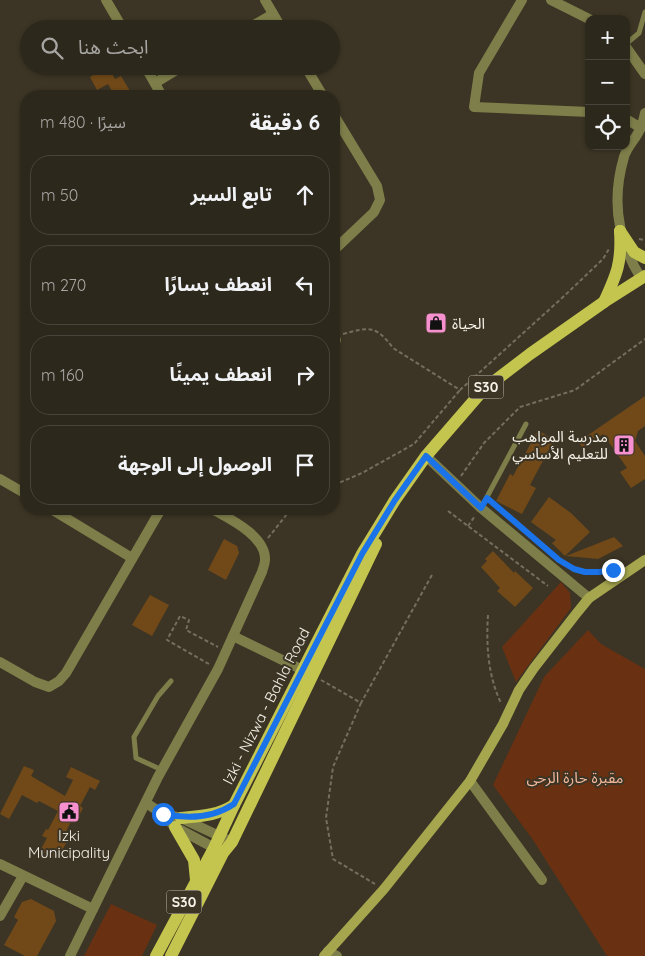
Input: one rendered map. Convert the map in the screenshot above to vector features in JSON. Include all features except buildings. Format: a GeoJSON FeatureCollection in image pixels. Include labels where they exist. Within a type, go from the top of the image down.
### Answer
{"type":"FeatureCollection","features":[{"type":"Feature","properties":{"kind":"main road"},"geometry":{"type":"LineString","coordinates":[[620,231],[634,252],[645,258]]}},
{"type":"Feature","properties":{"kind":"main road"},"geometry":{"type":"LineString","coordinates":[[604,302],[620,264],[620,231]]}},
{"type":"Feature","properties":{"kind":"main road","name":"Izki - Nizwa - Bahla Road"},"geometry":{"type":"LineString","coordinates":[[171,956],[219,846],[234,804],[369,562],[395,500],[426,456],[484,389],[530,354],[643,277]]}},
{"type":"Feature","properties":{"kind":"main road","name":"Izki - Nizwa - Bahla Road"},"geometry":{"type":"LineString","coordinates":[[156,956],[196,880],[219,846],[232,842],[308,673]]}},
{"type":"Feature","properties":{"kind":"main road"},"geometry":{"type":"LineString","coordinates":[[196,880],[194,860],[178,822],[223,812],[234,804]]}},
{"type":"Feature","properties":{"kind":"street"},"geometry":{"type":"LineString","coordinates":[[106,0],[118,20]]}},
{"type":"Feature","properties":{"kind":"street"},"geometry":{"type":"LineString","coordinates":[[265,0],[277,20]]}},
{"type":"Feature","properties":{"kind":"street"},"geometry":{"type":"LineString","coordinates":[[522,0],[479,73],[474,107],[585,112]]}},
{"type":"Feature","properties":{"kind":"street"},"geometry":{"type":"LineString","coordinates":[[550,0],[585,17]]}},
{"type":"Feature","properties":{"kind":"street"},"geometry":{"type":"LineString","coordinates":[[263,20],[273,14]]}},
{"type":"Feature","properties":{"kind":"street"},"geometry":{"type":"LineString","coordinates":[[630,51],[645,74]]}},
{"type":"Feature","properties":{"kind":"street"},"geometry":{"type":"LineString","coordinates":[[150,75],[159,90]]}},
{"type":"Feature","properties":{"kind":"street"},"geometry":{"type":"LineString","coordinates":[[155,83],[169,75]]}},
{"type":"Feature","properties":{"kind":"street"},"geometry":{"type":"LineString","coordinates":[[310,75],[319,90]]}},
{"type":"Feature","properties":{"kind":"street"},"geometry":{"type":"LineString","coordinates":[[643,277],[633,266],[620,231],[617,194],[624,156],[641,128],[645,113]]}},
{"type":"Feature","properties":{"kind":"street"},"geometry":{"type":"LineString","coordinates":[[630,121],[641,128]]}},
{"type":"Feature","properties":{"kind":"street"},"geometry":{"type":"LineString","coordinates":[[340,125],[377,186],[380,200],[374,212],[340,244]]}},
{"type":"Feature","properties":{"kind":"street"},"geometry":{"type":"LineString","coordinates":[[426,456],[481,508],[590,598]]}},
{"type":"Feature","properties":{"kind":"street"},"geometry":{"type":"LineString","coordinates":[[0,479],[20,487]]}},
{"type":"Feature","properties":{"kind":"street"},"geometry":{"type":"LineString","coordinates":[[61,515],[132,558]]}},
{"type":"Feature","properties":{"kind":"street"},"geometry":{"type":"LineString","coordinates":[[0,662],[35,682],[49,687],[59,681],[66,673],[157,515]]}},
{"type":"Feature","properties":{"kind":"street"},"geometry":{"type":"LineString","coordinates":[[70,956],[162,770],[218,669],[262,572],[265,559],[262,547],[255,537],[244,528],[222,515]]}},
{"type":"Feature","properties":{"kind":"street"},"geometry":{"type":"LineString","coordinates":[[330,954],[470,781],[519,690],[534,668],[590,598],[645,560]]}},
{"type":"Feature","properties":{"kind":"street"},"geometry":{"type":"LineString","coordinates":[[233,636],[308,673]]}},
{"type":"Feature","properties":{"kind":"street"},"geometry":{"type":"LineString","coordinates":[[470,781],[542,880]]}},
{"type":"Feature","properties":{"kind":"street"},"geometry":{"type":"LineString","coordinates":[[146,803],[219,846]]}},
{"type":"Feature","properties":{"kind":"street"},"geometry":{"type":"LineString","coordinates":[[0,864],[92,909]]}},
{"type":"Feature","properties":{"kind":"street"},"geometry":{"type":"LineString","coordinates":[[0,916],[23,876]]}},
{"type":"Feature","properties":{"kind":"lane"},"geometry":{"type":"LineString","coordinates":[[630,41],[639,33],[645,12]]}},
{"type":"Feature","properties":{"kind":"lane"},"geometry":{"type":"LineString","coordinates":[[481,508],[526,424]]}},
{"type":"Feature","properties":{"kind":"lane"},"geometry":{"type":"LineString","coordinates":[[162,770],[136,758],[134,737],[158,696],[171,681]]}},
{"type":"Feature","properties":{"kind":"path"},"geometry":{"type":"LineString","coordinates":[[340,482],[362,473],[414,444],[460,390],[562,298],[603,258],[620,231]]}},
{"type":"Feature","properties":{"kind":"path"},"geometry":{"type":"LineString","coordinates":[[340,336],[362,329],[373,329],[387,340],[393,348],[460,390]]}},
{"type":"Feature","properties":{"kind":"path"},"geometry":{"type":"LineString","coordinates":[[464,472],[484,443],[520,407],[575,390],[645,339]]}},
{"type":"Feature","properties":{"kind":"path"},"geometry":{"type":"LineString","coordinates":[[487,498],[552,553]]}},
{"type":"Feature","properties":{"kind":"path"},"geometry":{"type":"LineString","coordinates":[[468,526],[481,508]]}},
{"type":"Feature","properties":{"kind":"path"},"geometry":{"type":"LineString","coordinates":[[448,511],[548,586]]}},
{"type":"Feature","properties":{"kind":"path"},"geometry":{"type":"LineString","coordinates":[[262,547],[286,515]]}},
{"type":"Feature","properties":{"kind":"path"},"geometry":{"type":"LineString","coordinates":[[559,560],[574,569],[585,572],[613,570]]}},
{"type":"Feature","properties":{"kind":"path"},"geometry":{"type":"LineString","coordinates":[[384,889],[333,860],[326,818],[333,766],[361,703],[433,573]]}},
{"type":"Feature","properties":{"kind":"path"},"geometry":{"type":"LineString","coordinates":[[488,615],[486,632],[490,666],[507,715]]}},
{"type":"Feature","properties":{"kind":"path"},"geometry":{"type":"LineString","coordinates":[[218,669],[167,640],[180,616],[189,620],[186,630],[226,651]]}},
{"type":"Feature","properties":{"kind":"path"},"geometry":{"type":"LineString","coordinates":[[308,673],[361,703]]}},
{"type":"Feature","properties":{"kind":"green space"},"geometry":{"type":"Polygon","coordinates":[[[561,582],[570,593],[571,608],[516,682],[502,647],[561,582]]]}},
{"type":"Feature","properties":{"kind":"green space","name":"مقبرة حارة الرحى"},"geometry":{"type":"Polygon","coordinates":[[[588,630],[601,644],[645,669],[645,956],[607,956],[533,840],[493,785],[544,677],[588,630]]]}},
{"type":"Feature","properties":{"kind":"green space"},"geometry":{"type":"Polygon","coordinates":[[[111,904],[157,925],[142,956],[84,956],[111,904]]]}},
{"type":"Feature","properties":{"kind":"place","name":"الحياة"},"geometry":{"type":"Point","coordinates":[436,323]}},
{"type":"Feature","properties":{"kind":"place","name":"مدرسة المواهب للتعليم الأساسي"},"geometry":{"type":"Point","coordinates":[624,445]}},
{"type":"Feature","properties":{"kind":"place","name":"Izki Municipality"},"geometry":{"type":"Point","coordinates":[69,812]}},
{"type":"Feature","properties":{"kind":"route"},"geometry":{"type":"LineString","coordinates":[[163,814],[181,818],[210,815],[223,812],[234,804],[304,671],[362,554],[395,500],[426,456],[481,508],[487,498],[559,560],[569,564],[574,569],[585,572],[613,570]]}}]}
